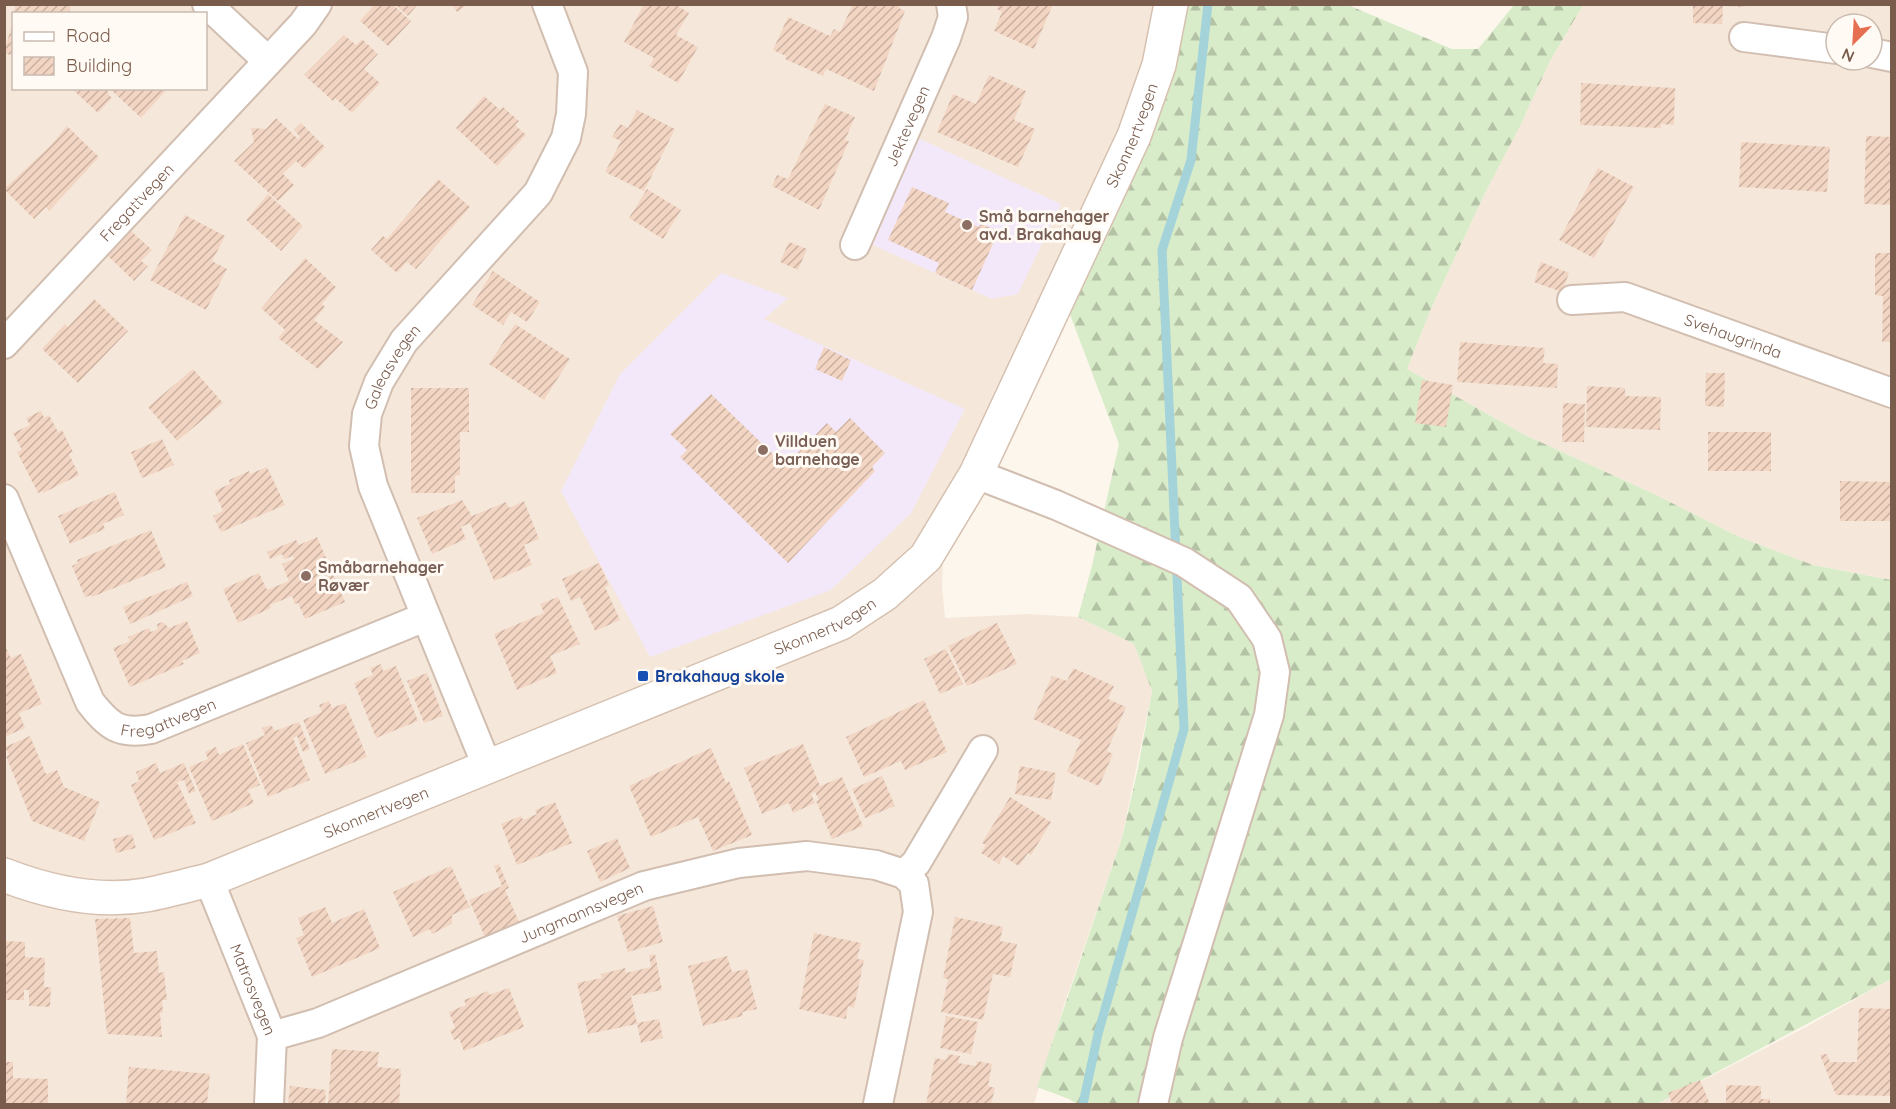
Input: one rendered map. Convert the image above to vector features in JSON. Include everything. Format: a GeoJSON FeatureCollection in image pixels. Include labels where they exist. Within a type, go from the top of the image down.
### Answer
{"type":"FeatureCollection","features":[{"type":"Feature","properties":{"kind":"street"},"geometry":{"type":"LineString","coordinates":[[207,4],[268,61]]}},
{"type":"Feature","properties":{"kind":"street","name":"Fregattvegen"},"geometry":{"type":"LineString","coordinates":[[4,344],[303,24],[317,4]]}},
{"type":"Feature","properties":{"kind":"street","name":"Galeasvegen"},"geometry":{"type":"LineString","coordinates":[[487,766],[424,617],[373,486],[364,446],[367,414],[379,382],[404,341],[538,193],[558,157],[571,114],[573,72],[547,4]]}},
{"type":"Feature","properties":{"kind":"street","name":"Jektevegen"},"geometry":{"type":"LineString","coordinates":[[855,245],[946,38],[953,18],[951,4]]}},
{"type":"Feature","properties":{"kind":"street","name":"Skonnertvegen"},"geometry":{"type":"LineString","coordinates":[[4,874],[38,888],[90,896],[144,895],[209,880],[841,623],[885,594],[926,557],[976,474],[1134,136],[1159,65],[1171,4]]}},
{"type":"Feature","properties":{"kind":"street"},"geometry":{"type":"LineString","coordinates":[[1744,37],[1824,47]]}},
{"type":"Feature","properties":{"kind":"street","name":"Svehaugrinda"},"geometry":{"type":"LineString","coordinates":[[1572,300],[1625,297],[1892,393]]}},
{"type":"Feature","properties":{"kind":"street"},"geometry":{"type":"LineString","coordinates":[[976,474],[1056,505],[1184,562],[1239,597],[1267,639],[1275,672],[1269,715],[1168,1038],[1153,1104]]}},
{"type":"Feature","properties":{"kind":"street","name":"Fregattvegen"},"geometry":{"type":"LineString","coordinates":[[4,499],[90,702],[104,719],[117,729],[133,732],[151,729],[424,617]]}},
{"type":"Feature","properties":{"kind":"street"},"geometry":{"type":"LineString","coordinates":[[878,1104],[918,912],[914,884],[904,874],[916,863],[983,750]]}},
{"type":"Feature","properties":{"kind":"street","name":"Jungmannsvegen"},"geometry":{"type":"LineString","coordinates":[[272,1036],[318,1023],[644,885],[739,863],[807,856],[876,865],[904,874]]}},
{"type":"Feature","properties":{"kind":"street","name":"Matrosvegen"},"geometry":{"type":"LineString","coordinates":[[209,880],[272,1036],[268,1104]]}},
{"type":"Feature","properties":{"kind":"shaded area"},"geometry":{"type":"Polygon","coordinates":[[[5,5],[1170,5],[1161,36],[944,540],[942,586],[945,618],[1028,614],[1078,617],[1134,644],[1152,691],[1122,838],[1064,1005],[1034,1104],[5,1104],[5,5]]]}},
{"type":"Feature","properties":{"kind":"shaded area"},"geometry":{"type":"Polygon","coordinates":[[[1583,5],[1891,5],[1891,580],[1813,565],[1737,536],[1656,495],[1525,435],[1407,369],[1430,311],[1484,195],[1520,126],[1550,61],[1583,5]]]}},
{"type":"Feature","properties":{"kind":"shaded area","name":"Små barnehager avd. Brakahaug"},"geometry":{"type":"Polygon","coordinates":[[[918,138],[1061,204],[1018,294],[992,299],[873,245],[918,138]]]}},
{"type":"Feature","properties":{"kind":"shaded area","name":"Villduen barnehage"},"geometry":{"type":"Polygon","coordinates":[[[721,273],[788,298],[764,319],[965,409],[911,513],[831,590],[650,657],[561,491],[620,374],[721,273]]]}},
{"type":"Feature","properties":{"kind":"shaded area"},"geometry":{"type":"Polygon","coordinates":[[[1891,979],[1891,1104],[1657,1104],[1806,1027],[1891,979]]]}},
{"type":"Feature","properties":{"kind":"green space"},"geometry":{"type":"Polygon","coordinates":[[[1170,5],[1348,5],[1452,49],[1478,49],[1514,5],[1583,5],[1550,61],[1520,126],[1484,195],[1430,311],[1407,369],[1525,435],[1656,495],[1737,536],[1813,565],[1891,580],[1891,979],[1657,1104],[1077,1104],[1037,1087],[1122,838],[1152,691],[1134,644],[1078,617],[1092,566],[1119,444],[1060,288],[1170,5]]]}},
{"type":"Feature","properties":{"kind":"building"},"geometry":{"type":"Polygon","coordinates":[[[16,4],[71,4],[69,12],[14,12],[16,4]]]}},
{"type":"Feature","properties":{"kind":"building"},"geometry":{"type":"Polygon","coordinates":[[[375,4],[392,4],[411,21],[388,46],[360,21],[375,4]]]}},
{"type":"Feature","properties":{"kind":"building"},"geometry":{"type":"Polygon","coordinates":[[[395,4],[418,4],[408,16],[395,4]]]}},
{"type":"Feature","properties":{"kind":"building"},"geometry":{"type":"Polygon","coordinates":[[[452,4],[468,4],[457,12],[452,4]]]}},
{"type":"Feature","properties":{"kind":"building"},"geometry":{"type":"Polygon","coordinates":[[[644,4],[675,4],[689,13],[676,35],[698,47],[678,83],[649,66],[654,58],[624,42],[644,4]]]}},
{"type":"Feature","properties":{"kind":"building"},"geometry":{"type":"Polygon","coordinates":[[[853,4],[900,4],[899,8],[905,11],[874,91],[826,69],[823,76],[785,59],[786,56],[773,50],[788,17],[830,36],[834,29],[840,32],[853,4]]]}},
{"type":"Feature","properties":{"kind":"building"},"geometry":{"type":"Polygon","coordinates":[[[999,4],[1053,4],[1034,49],[994,31],[1002,12],[997,9],[999,4]]]}},
{"type":"Feature","properties":{"kind":"building"},"geometry":{"type":"Polygon","coordinates":[[[1693,4],[1745,4],[1745,7],[1723,6],[1722,24],[1693,23],[1693,4]]]}},
{"type":"Feature","properties":{"kind":"building"},"geometry":{"type":"Polygon","coordinates":[[[12,24],[12,55],[4,53],[12,24]]]}},
{"type":"Feature","properties":{"kind":"building"},"geometry":{"type":"Polygon","coordinates":[[[344,35],[356,45],[362,39],[378,54],[364,69],[380,83],[352,113],[335,98],[333,101],[304,75],[344,35]]]}},
{"type":"Feature","properties":{"kind":"building"},"geometry":{"type":"Polygon","coordinates":[[[989,75],[1026,91],[1014,120],[1035,129],[1018,167],[937,132],[953,94],[976,104],[989,75]]]}},
{"type":"Feature","properties":{"kind":"building"},"geometry":{"type":"Polygon","coordinates":[[[1581,83],[1675,88],[1674,125],[1661,124],[1661,128],[1580,125],[1581,83]]]}},
{"type":"Feature","properties":{"kind":"building"},"geometry":{"type":"Polygon","coordinates":[[[73,90],[108,90],[112,98],[98,113],[73,90]]]}},
{"type":"Feature","properties":{"kind":"building"},"geometry":{"type":"Polygon","coordinates":[[[111,90],[166,90],[141,118],[111,90]]]}},
{"type":"Feature","properties":{"kind":"building"},"geometry":{"type":"Polygon","coordinates":[[[484,96],[500,110],[503,107],[519,121],[515,125],[526,135],[497,166],[456,128],[484,96]]]}},
{"type":"Feature","properties":{"kind":"building"},"geometry":{"type":"Polygon","coordinates":[[[825,104],[855,117],[845,140],[849,141],[819,210],[772,186],[777,175],[788,179],[825,104]]]}},
{"type":"Feature","properties":{"kind":"building"},"geometry":{"type":"Polygon","coordinates":[[[637,110],[675,129],[644,191],[605,172],[621,141],[612,137],[620,124],[628,128],[637,110]]]}},
{"type":"Feature","properties":{"kind":"building"},"geometry":{"type":"Polygon","coordinates":[[[276,118],[298,139],[300,137],[294,130],[301,123],[325,147],[304,169],[296,161],[283,174],[294,185],[278,201],[234,161],[254,142],[251,128],[266,129],[276,118]]]}},
{"type":"Feature","properties":{"kind":"building"},"geometry":{"type":"Polygon","coordinates":[[[67,126],[99,157],[49,211],[46,207],[34,219],[4,189],[51,145],[67,126]]]}},
{"type":"Feature","properties":{"kind":"building"},"geometry":{"type":"Polygon","coordinates":[[[1866,136],[1892,137],[1892,205],[1864,204],[1866,136]]]}},
{"type":"Feature","properties":{"kind":"building"},"geometry":{"type":"Polygon","coordinates":[[[1741,142],[1830,147],[1827,192],[1739,187],[1741,142]]]}},
{"type":"Feature","properties":{"kind":"building"},"geometry":{"type":"Polygon","coordinates":[[[1598,168],[1634,187],[1594,258],[1559,240],[1598,168]]]}},
{"type":"Feature","properties":{"kind":"building"},"geometry":{"type":"Polygon","coordinates":[[[438,179],[470,207],[416,269],[407,262],[397,273],[371,250],[383,236],[387,239],[438,179]]]}},
{"type":"Feature","properties":{"kind":"building"},"geometry":{"type":"Polygon","coordinates":[[[912,187],[949,203],[945,212],[979,227],[981,224],[994,229],[992,233],[997,235],[972,290],[935,273],[939,263],[888,240],[912,187]]]}},
{"type":"Feature","properties":{"kind":"building"},"geometry":{"type":"Polygon","coordinates":[[[647,189],[681,210],[663,239],[629,218],[647,189]]]}},
{"type":"Feature","properties":{"kind":"building"},"geometry":{"type":"Polygon","coordinates":[[[268,194],[303,226],[281,251],[246,220],[268,194]]]}},
{"type":"Feature","properties":{"kind":"building"},"geometry":{"type":"Polygon","coordinates":[[[185,215],[225,236],[212,261],[227,269],[206,310],[150,280],[185,215]]]}},
{"type":"Feature","properties":{"kind":"building"},"geometry":{"type":"Polygon","coordinates":[[[131,231],[152,250],[141,261],[148,266],[134,281],[108,256],[131,231]]]}},
{"type":"Feature","properties":{"kind":"building"},"geometry":{"type":"Polygon","coordinates":[[[789,242],[807,249],[798,270],[780,262],[789,242]]]}},
{"type":"Feature","properties":{"kind":"building"},"geometry":{"type":"Polygon","coordinates":[[[1875,253],[1892,253],[1892,342],[1882,342],[1883,296],[1875,295],[1875,253]]]}},
{"type":"Feature","properties":{"kind":"building"},"geometry":{"type":"Polygon","coordinates":[[[305,258],[336,287],[322,304],[325,307],[314,320],[343,342],[318,369],[278,338],[285,330],[261,308],[305,258]]]}},
{"type":"Feature","properties":{"kind":"building"},"geometry":{"type":"Polygon","coordinates":[[[1541,262],[1569,273],[1562,292],[1534,282],[1541,262]]]}},
{"type":"Feature","properties":{"kind":"building"},"geometry":{"type":"Polygon","coordinates":[[[493,271],[540,302],[527,322],[511,312],[503,325],[472,305],[493,271]]]}},
{"type":"Feature","properties":{"kind":"building"},"geometry":{"type":"Polygon","coordinates":[[[94,299],[128,331],[78,383],[42,349],[65,324],[68,327],[94,299]]]}},
{"type":"Feature","properties":{"kind":"building"},"geometry":{"type":"Polygon","coordinates":[[[515,324],[570,359],[544,400],[489,364],[515,324]]]}},
{"type":"Feature","properties":{"kind":"building"},"geometry":{"type":"Polygon","coordinates":[[[1460,342],[1545,348],[1543,363],[1558,364],[1557,388],[1457,382],[1460,342]]]}},
{"type":"Feature","properties":{"kind":"building"},"geometry":{"type":"Polygon","coordinates":[[[824,347],[851,360],[842,381],[815,369],[824,347]]]}},
{"type":"Feature","properties":{"kind":"building"},"geometry":{"type":"Polygon","coordinates":[[[193,369],[223,403],[177,441],[148,407],[193,369]]]}},
{"type":"Feature","properties":{"kind":"building"},"geometry":{"type":"Polygon","coordinates":[[[1706,373],[1725,373],[1724,407],[1705,406],[1706,373]]]}},
{"type":"Feature","properties":{"kind":"building"},"geometry":{"type":"Polygon","coordinates":[[[1422,380],[1453,385],[1446,427],[1415,423],[1422,380]]]}},
{"type":"Feature","properties":{"kind":"building"},"geometry":{"type":"Polygon","coordinates":[[[1587,386],[1625,388],[1625,396],[1661,397],[1660,430],[1586,427],[1587,386]]]}},
{"type":"Feature","properties":{"kind":"building"},"geometry":{"type":"Polygon","coordinates":[[[411,388],[469,388],[469,432],[460,432],[460,475],[455,476],[455,493],[411,493],[411,388]]]}},
{"type":"Feature","properties":{"kind":"building"},"geometry":{"type":"Polygon","coordinates":[[[711,394],[785,466],[827,423],[836,432],[850,418],[885,453],[872,467],[875,471],[788,563],[680,457],[687,450],[670,434],[711,394]]]}},
{"type":"Feature","properties":{"kind":"building"},"geometry":{"type":"Polygon","coordinates":[[[1563,403],[1585,404],[1584,442],[1562,442],[1563,403]]]}},
{"type":"Feature","properties":{"kind":"building"},"geometry":{"type":"Polygon","coordinates":[[[41,411],[44,418],[49,415],[58,432],[62,430],[73,452],[69,454],[79,475],[43,493],[42,491],[38,493],[17,452],[22,450],[13,433],[30,425],[26,418],[41,411]]]}},
{"type":"Feature","properties":{"kind":"building"},"geometry":{"type":"Polygon","coordinates":[[[1708,432],[1771,432],[1771,471],[1708,471],[1708,432]]]}},
{"type":"Feature","properties":{"kind":"building"},"geometry":{"type":"Polygon","coordinates":[[[162,439],[174,465],[142,478],[131,452],[162,439]]]}},
{"type":"Feature","properties":{"kind":"building"},"geometry":{"type":"Polygon","coordinates":[[[267,467],[285,505],[221,532],[213,516],[223,511],[214,491],[230,484],[229,480],[249,471],[250,474],[267,467]]]}},
{"type":"Feature","properties":{"kind":"building"},"geometry":{"type":"Polygon","coordinates":[[[1840,481],[1892,482],[1892,521],[1840,521],[1840,481]]]}},
{"type":"Feature","properties":{"kind":"building"},"geometry":{"type":"Polygon","coordinates":[[[115,492],[124,515],[103,524],[105,529],[70,544],[58,516],[115,492]]]}},
{"type":"Feature","properties":{"kind":"building"},"geometry":{"type":"Polygon","coordinates":[[[462,500],[472,516],[506,502],[509,508],[524,501],[539,539],[524,545],[532,565],[494,581],[470,523],[461,527],[466,539],[432,554],[417,518],[462,500]]]}},
{"type":"Feature","properties":{"kind":"building"},"geometry":{"type":"Polygon","coordinates":[[[151,530],[166,567],[92,597],[91,595],[85,597],[72,566],[78,563],[77,560],[151,530]]]}},
{"type":"Feature","properties":{"kind":"building"},"geometry":{"type":"Polygon","coordinates":[[[317,537],[345,602],[305,619],[292,596],[238,623],[223,589],[259,573],[267,590],[289,581],[282,564],[294,559],[293,556],[284,559],[282,554],[270,559],[267,552],[296,540],[299,545],[317,537]]]}},
{"type":"Feature","properties":{"kind":"building"},"geometry":{"type":"Polygon","coordinates":[[[599,563],[609,585],[605,587],[620,620],[595,631],[580,597],[571,601],[562,579],[599,563]]]}},
{"type":"Feature","properties":{"kind":"building"},"geometry":{"type":"Polygon","coordinates":[[[187,582],[193,596],[130,624],[123,607],[187,582]]]}},
{"type":"Feature","properties":{"kind":"building"},"geometry":{"type":"Polygon","coordinates":[[[558,597],[580,644],[550,656],[557,673],[517,690],[494,634],[544,613],[540,604],[558,597]]]}},
{"type":"Feature","properties":{"kind":"building"},"geometry":{"type":"Polygon","coordinates":[[[187,621],[200,653],[182,661],[184,664],[130,687],[113,648],[130,641],[128,637],[149,628],[151,632],[158,629],[157,624],[163,622],[169,628],[187,621]]]}},
{"type":"Feature","properties":{"kind":"building"},"geometry":{"type":"Polygon","coordinates":[[[997,623],[1017,664],[967,686],[948,646],[997,623]]]}},
{"type":"Feature","properties":{"kind":"building"},"geometry":{"type":"Polygon","coordinates":[[[4,644],[11,658],[21,654],[42,704],[19,713],[25,728],[4,737],[4,644]]]}},
{"type":"Feature","properties":{"kind":"building"},"geometry":{"type":"Polygon","coordinates":[[[946,649],[963,684],[940,694],[924,659],[946,649]]]}},
{"type":"Feature","properties":{"kind":"building"},"geometry":{"type":"Polygon","coordinates":[[[381,664],[383,671],[396,666],[418,721],[376,738],[354,683],[373,675],[370,668],[381,664]]]}},
{"type":"Feature","properties":{"kind":"building"},"geometry":{"type":"Polygon","coordinates":[[[1073,668],[1114,686],[1108,699],[1126,707],[1107,751],[1113,754],[1099,786],[1067,772],[1081,740],[1033,719],[1052,676],[1067,681],[1073,668]]]}},
{"type":"Feature","properties":{"kind":"building"},"geometry":{"type":"Polygon","coordinates":[[[427,673],[443,716],[424,723],[407,681],[427,673]]]}},
{"type":"Feature","properties":{"kind":"building"},"geometry":{"type":"Polygon","coordinates":[[[924,700],[947,752],[905,770],[901,761],[864,777],[846,737],[924,700]]]}},
{"type":"Feature","properties":{"kind":"building"},"geometry":{"type":"Polygon","coordinates":[[[329,701],[332,708],[345,703],[367,757],[325,774],[303,720],[322,712],[319,705],[329,701]]]}},
{"type":"Feature","properties":{"kind":"building"},"geometry":{"type":"Polygon","coordinates":[[[299,722],[310,749],[303,752],[297,736],[293,738],[310,780],[268,797],[246,743],[265,735],[262,728],[271,725],[275,731],[299,722]]]}},
{"type":"Feature","properties":{"kind":"building"},"geometry":{"type":"Polygon","coordinates":[[[30,736],[46,774],[57,770],[64,787],[100,802],[84,841],[32,821],[6,756],[9,755],[5,747],[30,736]]]}},
{"type":"Feature","properties":{"kind":"building"},"geometry":{"type":"Polygon","coordinates":[[[243,744],[260,785],[248,790],[254,803],[212,821],[189,767],[208,759],[205,752],[216,747],[219,755],[243,744]]]}},
{"type":"Feature","properties":{"kind":"building"},"geometry":{"type":"Polygon","coordinates":[[[803,744],[820,786],[842,777],[863,826],[832,839],[816,801],[819,800],[815,792],[811,794],[815,803],[793,813],[789,803],[762,814],[744,768],[803,744]]]}},
{"type":"Feature","properties":{"kind":"building"},"geometry":{"type":"Polygon","coordinates":[[[711,748],[726,783],[729,781],[752,835],[713,851],[698,817],[651,837],[629,786],[711,748]]]}},
{"type":"Feature","properties":{"kind":"building"},"geometry":{"type":"Polygon","coordinates":[[[156,763],[160,773],[184,763],[196,791],[189,794],[184,780],[177,782],[196,823],[154,840],[131,785],[139,781],[136,772],[156,763]]]}},
{"type":"Feature","properties":{"kind":"building"},"geometry":{"type":"Polygon","coordinates":[[[1020,766],[1056,773],[1051,800],[1015,794],[1020,766]]]}},
{"type":"Feature","properties":{"kind":"building"},"geometry":{"type":"Polygon","coordinates":[[[882,776],[895,806],[865,818],[852,789],[882,776]]]}},
{"type":"Feature","properties":{"kind":"building"},"geometry":{"type":"Polygon","coordinates":[[[1010,797],[1051,822],[1031,855],[1028,853],[1019,866],[1003,856],[999,864],[981,853],[986,845],[982,843],[1010,797]]]}},
{"type":"Feature","properties":{"kind":"building"},"geometry":{"type":"Polygon","coordinates":[[[555,802],[572,843],[517,865],[501,824],[521,816],[523,820],[537,814],[535,810],[555,802]]]}},
{"type":"Feature","properties":{"kind":"building"},"geometry":{"type":"Polygon","coordinates":[[[132,834],[136,848],[116,853],[113,839],[132,834]]]}},
{"type":"Feature","properties":{"kind":"building"},"geometry":{"type":"Polygon","coordinates":[[[617,838],[630,868],[600,882],[587,851],[617,838]]]}},
{"type":"Feature","properties":{"kind":"building"},"geometry":{"type":"Polygon","coordinates":[[[499,864],[509,888],[505,890],[519,922],[485,937],[469,900],[502,886],[494,866],[499,864]]]}},
{"type":"Feature","properties":{"kind":"building"},"geometry":{"type":"Polygon","coordinates":[[[451,866],[470,907],[452,915],[452,924],[432,934],[430,929],[413,937],[393,892],[451,866]]]}},
{"type":"Feature","properties":{"kind":"building"},"geometry":{"type":"Polygon","coordinates":[[[653,906],[663,942],[628,952],[617,916],[653,906]]]}},
{"type":"Feature","properties":{"kind":"building"},"geometry":{"type":"Polygon","coordinates":[[[325,907],[332,923],[364,909],[380,948],[312,977],[296,938],[304,935],[298,918],[325,907]]]}},
{"type":"Feature","properties":{"kind":"building"},"geometry":{"type":"Polygon","coordinates":[[[955,917],[1003,927],[1000,941],[1017,944],[1010,977],[993,974],[983,1020],[941,1012],[948,979],[943,978],[955,917]]]}},
{"type":"Feature","properties":{"kind":"building"},"geometry":{"type":"Polygon","coordinates":[[[130,918],[134,953],[157,951],[159,973],[164,972],[167,1000],[162,1000],[163,1013],[160,1013],[162,1037],[107,1034],[95,919],[130,918]]]}},
{"type":"Feature","properties":{"kind":"building"},"geometry":{"type":"Polygon","coordinates":[[[814,933],[861,943],[857,959],[864,960],[854,1008],[848,1006],[846,1019],[799,1009],[814,933]]]}},
{"type":"Feature","properties":{"kind":"building"},"geometry":{"type":"Polygon","coordinates":[[[4,941],[25,942],[25,957],[45,958],[44,987],[51,987],[50,1007],[29,1006],[29,990],[24,990],[24,1000],[4,1000],[4,941]]]}},
{"type":"Feature","properties":{"kind":"building"},"geometry":{"type":"Polygon","coordinates":[[[655,954],[662,990],[631,996],[637,1023],[659,1019],[663,1038],[641,1043],[637,1024],[588,1034],[577,983],[602,978],[601,974],[625,968],[626,973],[651,967],[649,955],[655,954]]]}},
{"type":"Feature","properties":{"kind":"building"},"geometry":{"type":"Polygon","coordinates":[[[727,956],[732,972],[747,969],[757,1009],[742,1012],[743,1016],[703,1026],[688,966],[727,956]]]}},
{"type":"Feature","properties":{"kind":"building"},"geometry":{"type":"Polygon","coordinates":[[[509,988],[524,1027],[464,1051],[459,1038],[454,1040],[450,1030],[455,1028],[449,1012],[466,1005],[464,1000],[488,991],[489,995],[509,988]]]}},
{"type":"Feature","properties":{"kind":"building"},"geometry":{"type":"Polygon","coordinates":[[[1859,1008],[1892,1009],[1892,1096],[1836,1095],[1820,1055],[1827,1054],[1830,1062],[1857,1062],[1859,1008]]]}},
{"type":"Feature","properties":{"kind":"building"},"geometry":{"type":"Polygon","coordinates":[[[946,1016],[978,1022],[971,1054],[940,1048],[946,1016]]]}},
{"type":"Feature","properties":{"kind":"building"},"geometry":{"type":"Polygon","coordinates":[[[332,1049],[379,1052],[377,1067],[401,1069],[399,1104],[328,1104],[332,1049]]]}},
{"type":"Feature","properties":{"kind":"building"},"geometry":{"type":"Polygon","coordinates":[[[948,1054],[960,1056],[958,1063],[976,1066],[977,1061],[992,1064],[988,1086],[995,1088],[991,1104],[926,1104],[935,1058],[946,1060],[948,1054]]]}},
{"type":"Feature","properties":{"kind":"building"},"geometry":{"type":"Polygon","coordinates":[[[5,1062],[13,1062],[13,1078],[48,1079],[48,1104],[5,1104],[5,1062]]]}},
{"type":"Feature","properties":{"kind":"building"},"geometry":{"type":"Polygon","coordinates":[[[129,1067],[210,1074],[207,1104],[126,1104],[129,1067]]]}},
{"type":"Feature","properties":{"kind":"building"},"geometry":{"type":"Polygon","coordinates":[[[1700,1080],[1710,1104],[1672,1104],[1668,1093],[1700,1080]]]}},
{"type":"Feature","properties":{"kind":"building"},"geometry":{"type":"Polygon","coordinates":[[[1726,1085],[1761,1086],[1761,1099],[1770,1099],[1770,1104],[1726,1104],[1726,1085]]]}},
{"type":"Feature","properties":{"kind":"building"},"geometry":{"type":"Polygon","coordinates":[[[290,1086],[326,1090],[325,1104],[288,1104],[290,1086]]]}},
{"type":"Feature","properties":{"kind":"waterway"},"geometry":{"type":"LineString","coordinates":[[1083,1104],[1098,1034],[1184,729],[1162,250],[1191,160],[1208,4]]}},
{"type":"Feature","properties":{"kind":"place","name":"Små barnehager avd. Brakahaug"},"geometry":{"type":"Point","coordinates":[967,225]}},
{"type":"Feature","properties":{"kind":"place","name":"Villduen barnehage"},"geometry":{"type":"Point","coordinates":[763,450]}},
{"type":"Feature","properties":{"kind":"place","name":"Småbarnehager Røvær"},"geometry":{"type":"Point","coordinates":[306,576]}},
{"type":"Feature","properties":{"kind":"place","name":"Brakahaug skole"},"geometry":{"type":"Point","coordinates":[643,676]}}]}
